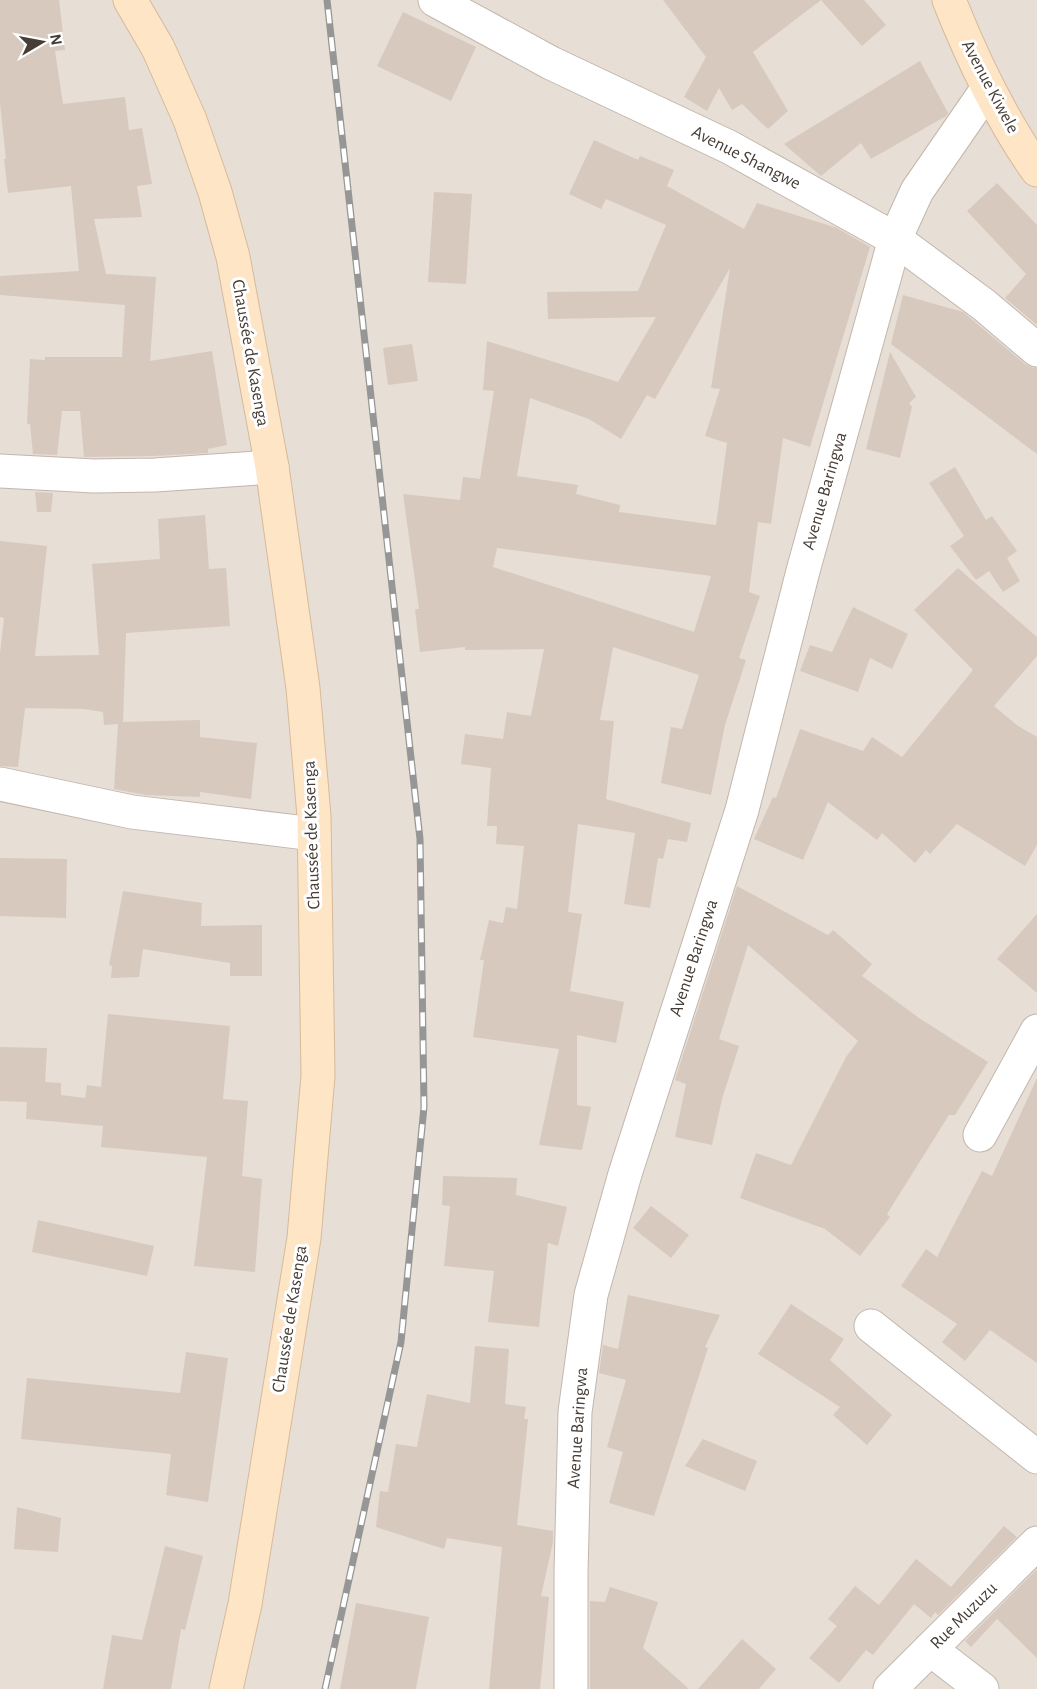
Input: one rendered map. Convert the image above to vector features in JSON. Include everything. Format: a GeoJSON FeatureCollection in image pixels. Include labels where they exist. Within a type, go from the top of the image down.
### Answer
{"type":"FeatureCollection","features":[{"type":"Feature","properties":{"kind":"main road","name":"Chaussée de Kasenga"},"geometry":{"type":"LineString","coordinates":[[130,0],[158,48],[190,120],[215,192],[233,257],[272,467],[303,688],[315,834],[318,1076],[304,1238],[245,1604],[226,1689]]}},
{"type":"Feature","properties":{"kind":"main road","name":"Avenue Kiwele"},"geometry":{"type":"LineString","coordinates":[[949,0],[968,48],[988,88],[1037,170]]}},
{"type":"Feature","properties":{"kind":"street","name":"Avenue Shangwe"},"geometry":{"type":"LineString","coordinates":[[435,0],[551,63],[729,147],[895,239],[984,305],[1037,350]]}},
{"type":"Feature","properties":{"kind":"street","name":"Avenue Baringwa"},"geometry":{"type":"LineString","coordinates":[[570,1689],[576,1412],[591,1295],[625,1174],[742,810],[803,571],[895,239],[917,191],[988,88]]}},
{"type":"Feature","properties":{"kind":"street"},"geometry":{"type":"LineString","coordinates":[[0,471],[94,476],[155,475],[272,467]]}},
{"type":"Feature","properties":{"kind":"street"},"geometry":{"type":"LineString","coordinates":[[0,784],[132,812],[315,834]]}},
{"type":"Feature","properties":{"kind":"street"},"geometry":{"type":"LineString","coordinates":[[980,1135],[1037,1031]]}},
{"type":"Feature","properties":{"kind":"street"},"geometry":{"type":"LineString","coordinates":[[871,1326],[1037,1457]]}},
{"type":"Feature","properties":{"kind":"street","name":"Rue Muzuzu"},"geometry":{"type":"LineString","coordinates":[[890,1689],[1037,1543]]}},
{"type":"Feature","properties":{"kind":"street"},"geometry":{"type":"LineString","coordinates":[[930,1649],[982,1689]]}},
{"type":"Feature","properties":{"kind":"shaded area"},"geometry":{"type":"Polygon","coordinates":[[[0,0],[1037,0],[1037,1689],[0,1689],[0,0]]]}},
{"type":"Feature","properties":{"kind":"building"},"geometry":{"type":"Polygon","coordinates":[[[0,0],[59,0],[65,50],[55,51],[63,104],[125,97],[129,130],[142,128],[152,184],[137,186],[142,217],[94,219],[106,274],[156,277],[150,361],[212,351],[227,445],[208,449],[208,453],[84,457],[80,411],[62,411],[57,455],[33,454],[30,424],[27,424],[30,359],[122,357],[125,305],[0,295],[0,276],[79,271],[71,186],[8,193],[0,103],[0,0]]]}},
{"type":"Feature","properties":{"kind":"building"},"geometry":{"type":"Polygon","coordinates":[[[663,0],[821,0],[753,52],[788,111],[768,129],[742,104],[732,110],[719,88],[707,111],[684,97],[706,57],[663,0]]]}},
{"type":"Feature","properties":{"kind":"building"},"geometry":{"type":"Polygon","coordinates":[[[821,0],[864,0],[886,25],[862,46],[821,0]]]}},
{"type":"Feature","properties":{"kind":"building"},"geometry":{"type":"Polygon","coordinates":[[[403,12],[476,47],[451,101],[377,66],[403,12]]]}},
{"type":"Feature","properties":{"kind":"building"},"geometry":{"type":"Polygon","coordinates":[[[920,61],[948,113],[946,116],[871,159],[861,143],[821,176],[784,144],[920,61]]]}},
{"type":"Feature","properties":{"kind":"building"},"geometry":{"type":"Polygon","coordinates":[[[594,140],[638,160],[640,156],[674,170],[667,186],[744,229],[757,203],[837,228],[870,247],[810,447],[783,438],[771,524],[758,522],[749,592],[760,596],[739,658],[746,660],[725,725],[711,795],[661,783],[671,727],[682,729],[699,675],[613,647],[600,720],[614,721],[606,799],[691,823],[687,842],[668,839],[663,859],[658,858],[650,908],[624,904],[635,833],[578,824],[568,912],[582,914],[570,991],[624,1002],[616,1043],[577,1035],[577,1105],[591,1107],[582,1150],[539,1145],[559,1049],[473,1037],[484,960],[480,960],[489,920],[503,923],[506,907],[517,909],[524,846],[496,844],[497,826],[487,826],[491,768],[461,764],[465,734],[503,739],[507,712],[531,716],[544,649],[465,650],[465,647],[420,652],[415,609],[419,609],[403,494],[460,500],[463,477],[480,479],[494,391],[483,390],[487,341],[618,382],[656,317],[548,319],[547,292],[638,291],[666,225],[606,199],[601,209],[569,194],[594,140]],[[730,268],[655,399],[647,395],[621,439],[589,419],[530,398],[517,476],[578,485],[576,494],[620,505],[619,512],[716,525],[727,443],[705,436],[720,389],[711,388],[730,268]],[[497,548],[493,567],[694,632],[711,576],[497,548]]]}},
{"type":"Feature","properties":{"kind":"building"},"geometry":{"type":"Polygon","coordinates":[[[997,183],[1037,225],[1037,325],[1005,298],[1026,274],[967,211],[997,183]]]}},
{"type":"Feature","properties":{"kind":"building"},"geometry":{"type":"Polygon","coordinates":[[[434,192],[472,194],[466,284],[428,282],[434,192]]]}},
{"type":"Feature","properties":{"kind":"building"},"geometry":{"type":"Polygon","coordinates":[[[903,295],[963,312],[1025,364],[1037,368],[1037,454],[891,344],[903,295]]]}},
{"type":"Feature","properties":{"kind":"building"},"geometry":{"type":"Polygon","coordinates":[[[412,344],[418,381],[388,385],[383,348],[412,344]]]}},
{"type":"Feature","properties":{"kind":"building"},"geometry":{"type":"Polygon","coordinates":[[[890,352],[916,397],[909,403],[912,407],[900,458],[866,449],[890,352]]]}},
{"type":"Feature","properties":{"kind":"building"},"geometry":{"type":"Polygon","coordinates":[[[955,467],[986,520],[992,516],[1017,551],[1007,558],[1020,581],[1003,592],[989,571],[976,580],[950,546],[964,536],[929,483],[955,467]]]}},
{"type":"Feature","properties":{"kind":"building"},"geometry":{"type":"Polygon","coordinates":[[[35,492],[53,493],[51,512],[37,512],[35,492]]]}},
{"type":"Feature","properties":{"kind":"building"},"geometry":{"type":"Polygon","coordinates":[[[205,515],[209,569],[226,568],[230,626],[126,633],[123,722],[200,720],[200,737],[257,743],[251,799],[200,792],[200,797],[146,795],[114,789],[118,724],[104,725],[103,712],[84,709],[25,708],[18,767],[0,766],[0,653],[4,618],[0,617],[0,541],[47,546],[35,656],[99,655],[92,564],[160,559],[158,519],[205,515]]]}},
{"type":"Feature","properties":{"kind":"building"},"geometry":{"type":"Polygon","coordinates":[[[958,568],[1037,637],[1037,656],[994,706],[1018,726],[1037,737],[1037,845],[1025,866],[957,824],[930,854],[926,850],[915,863],[882,833],[877,840],[828,802],[803,860],[754,839],[773,797],[776,798],[800,729],[863,751],[872,737],[902,757],[973,670],[914,610],[958,568]]]}},
{"type":"Feature","properties":{"kind":"building"},"geometry":{"type":"Polygon","coordinates":[[[853,607],[908,634],[892,669],[870,658],[858,692],[800,671],[810,645],[832,652],[853,607]]]}},
{"type":"Feature","properties":{"kind":"building"},"geometry":{"type":"Polygon","coordinates":[[[0,858],[67,859],[66,918],[0,916],[0,858]]]}},
{"type":"Feature","properties":{"kind":"building"},"geometry":{"type":"Polygon","coordinates":[[[737,886],[828,935],[833,930],[872,964],[862,976],[919,1018],[988,1062],[955,1115],[949,1115],[887,1214],[890,1217],[860,1256],[825,1229],[740,1198],[756,1153],[791,1165],[846,1057],[858,1041],[748,945],[719,1039],[739,1046],[722,1099],[712,1145],[675,1137],[686,1084],[675,1080],[737,886]]]}},
{"type":"Feature","properties":{"kind":"building"},"geometry":{"type":"Polygon","coordinates":[[[123,891],[202,903],[201,926],[262,925],[262,976],[230,976],[230,963],[143,949],[139,977],[111,978],[112,966],[109,965],[123,891]]]}},
{"type":"Feature","properties":{"kind":"building"},"geometry":{"type":"Polygon","coordinates":[[[1037,914],[1037,993],[997,959],[1037,914]]]}},
{"type":"Feature","properties":{"kind":"building"},"geometry":{"type":"Polygon","coordinates":[[[108,1014],[230,1026],[223,1099],[248,1101],[242,1176],[262,1179],[255,1272],[194,1266],[207,1157],[101,1147],[103,1126],[26,1119],[27,1102],[0,1101],[0,1047],[47,1048],[45,1082],[61,1083],[61,1095],[85,1098],[87,1085],[101,1087],[108,1014]]]}},
{"type":"Feature","properties":{"kind":"building"},"geometry":{"type":"Polygon","coordinates":[[[1037,1078],[1037,1363],[990,1330],[965,1361],[942,1342],[957,1324],[901,1286],[926,1249],[937,1257],[982,1171],[992,1176],[1037,1078]]]}},
{"type":"Feature","properties":{"kind":"building"},"geometry":{"type":"Polygon","coordinates":[[[443,1176],[517,1178],[516,1195],[567,1207],[558,1246],[548,1243],[539,1327],[488,1322],[494,1271],[444,1266],[450,1206],[442,1205],[443,1176]]]}},
{"type":"Feature","properties":{"kind":"building"},"geometry":{"type":"Polygon","coordinates":[[[651,1206],[689,1235],[671,1258],[633,1228],[651,1206]]]}},
{"type":"Feature","properties":{"kind":"building"},"geometry":{"type":"Polygon","coordinates":[[[38,1220],[154,1246],[147,1276],[32,1252],[38,1220]]]}},
{"type":"Feature","properties":{"kind":"building"},"geometry":{"type":"Polygon","coordinates":[[[628,1295],[720,1315],[705,1347],[708,1348],[654,1516],[609,1503],[623,1452],[607,1447],[626,1380],[599,1373],[603,1345],[618,1349],[628,1295]]]}},
{"type":"Feature","properties":{"kind":"building"},"geometry":{"type":"Polygon","coordinates":[[[791,1304],[844,1339],[830,1360],[892,1415],[867,1445],[833,1415],[840,1407],[758,1354],[791,1304]]]}},
{"type":"Feature","properties":{"kind":"building"},"geometry":{"type":"Polygon","coordinates":[[[475,1346],[509,1349],[505,1404],[526,1407],[524,1419],[528,1419],[517,1525],[553,1531],[553,1542],[541,1596],[549,1597],[540,1689],[489,1689],[502,1547],[447,1538],[444,1549],[376,1527],[380,1491],[388,1492],[396,1444],[417,1447],[427,1394],[470,1403],[475,1346]]]}},
{"type":"Feature","properties":{"kind":"building"},"geometry":{"type":"Polygon","coordinates":[[[186,1352],[228,1358],[208,1502],[166,1495],[171,1454],[21,1439],[27,1378],[180,1393],[186,1352]]]}},
{"type":"Feature","properties":{"kind":"building"},"geometry":{"type":"Polygon","coordinates":[[[703,1439],[757,1461],[745,1491],[685,1466],[703,1439]]]}},
{"type":"Feature","properties":{"kind":"building"},"geometry":{"type":"Polygon","coordinates":[[[17,1507],[61,1518],[58,1552],[14,1549],[17,1507]]]}},
{"type":"Feature","properties":{"kind":"building"},"geometry":{"type":"Polygon","coordinates":[[[1004,1526],[1017,1537],[938,1615],[935,1612],[931,1618],[914,1604],[873,1655],[866,1650],[839,1683],[809,1658],[837,1626],[828,1619],[855,1586],[879,1605],[916,1559],[951,1587],[1004,1526]]]}},
{"type":"Feature","properties":{"kind":"building"},"geometry":{"type":"Polygon","coordinates":[[[165,1546],[203,1556],[185,1630],[181,1629],[171,1689],[103,1689],[112,1635],[142,1640],[165,1546]]]}},
{"type":"Feature","properties":{"kind":"building"},"geometry":{"type":"Polygon","coordinates":[[[1037,1569],[1037,1658],[997,1619],[971,1647],[965,1641],[1037,1569]]]}},
{"type":"Feature","properties":{"kind":"building"},"geometry":{"type":"Polygon","coordinates":[[[610,1587],[658,1602],[643,1648],[689,1689],[590,1689],[590,1601],[605,1602],[610,1587]]]}},
{"type":"Feature","properties":{"kind":"building"},"geometry":{"type":"Polygon","coordinates":[[[356,1603],[429,1617],[416,1689],[340,1689],[356,1603]]]}},
{"type":"Feature","properties":{"kind":"building"},"geometry":{"type":"Polygon","coordinates":[[[742,1639],[776,1669],[759,1689],[698,1689],[742,1639]]]}},
{"type":"Feature","properties":{"kind":"railway"},"geometry":{"type":"LineString","coordinates":[[325,1689],[401,1342],[424,1107],[420,839],[327,0]]}}]}
